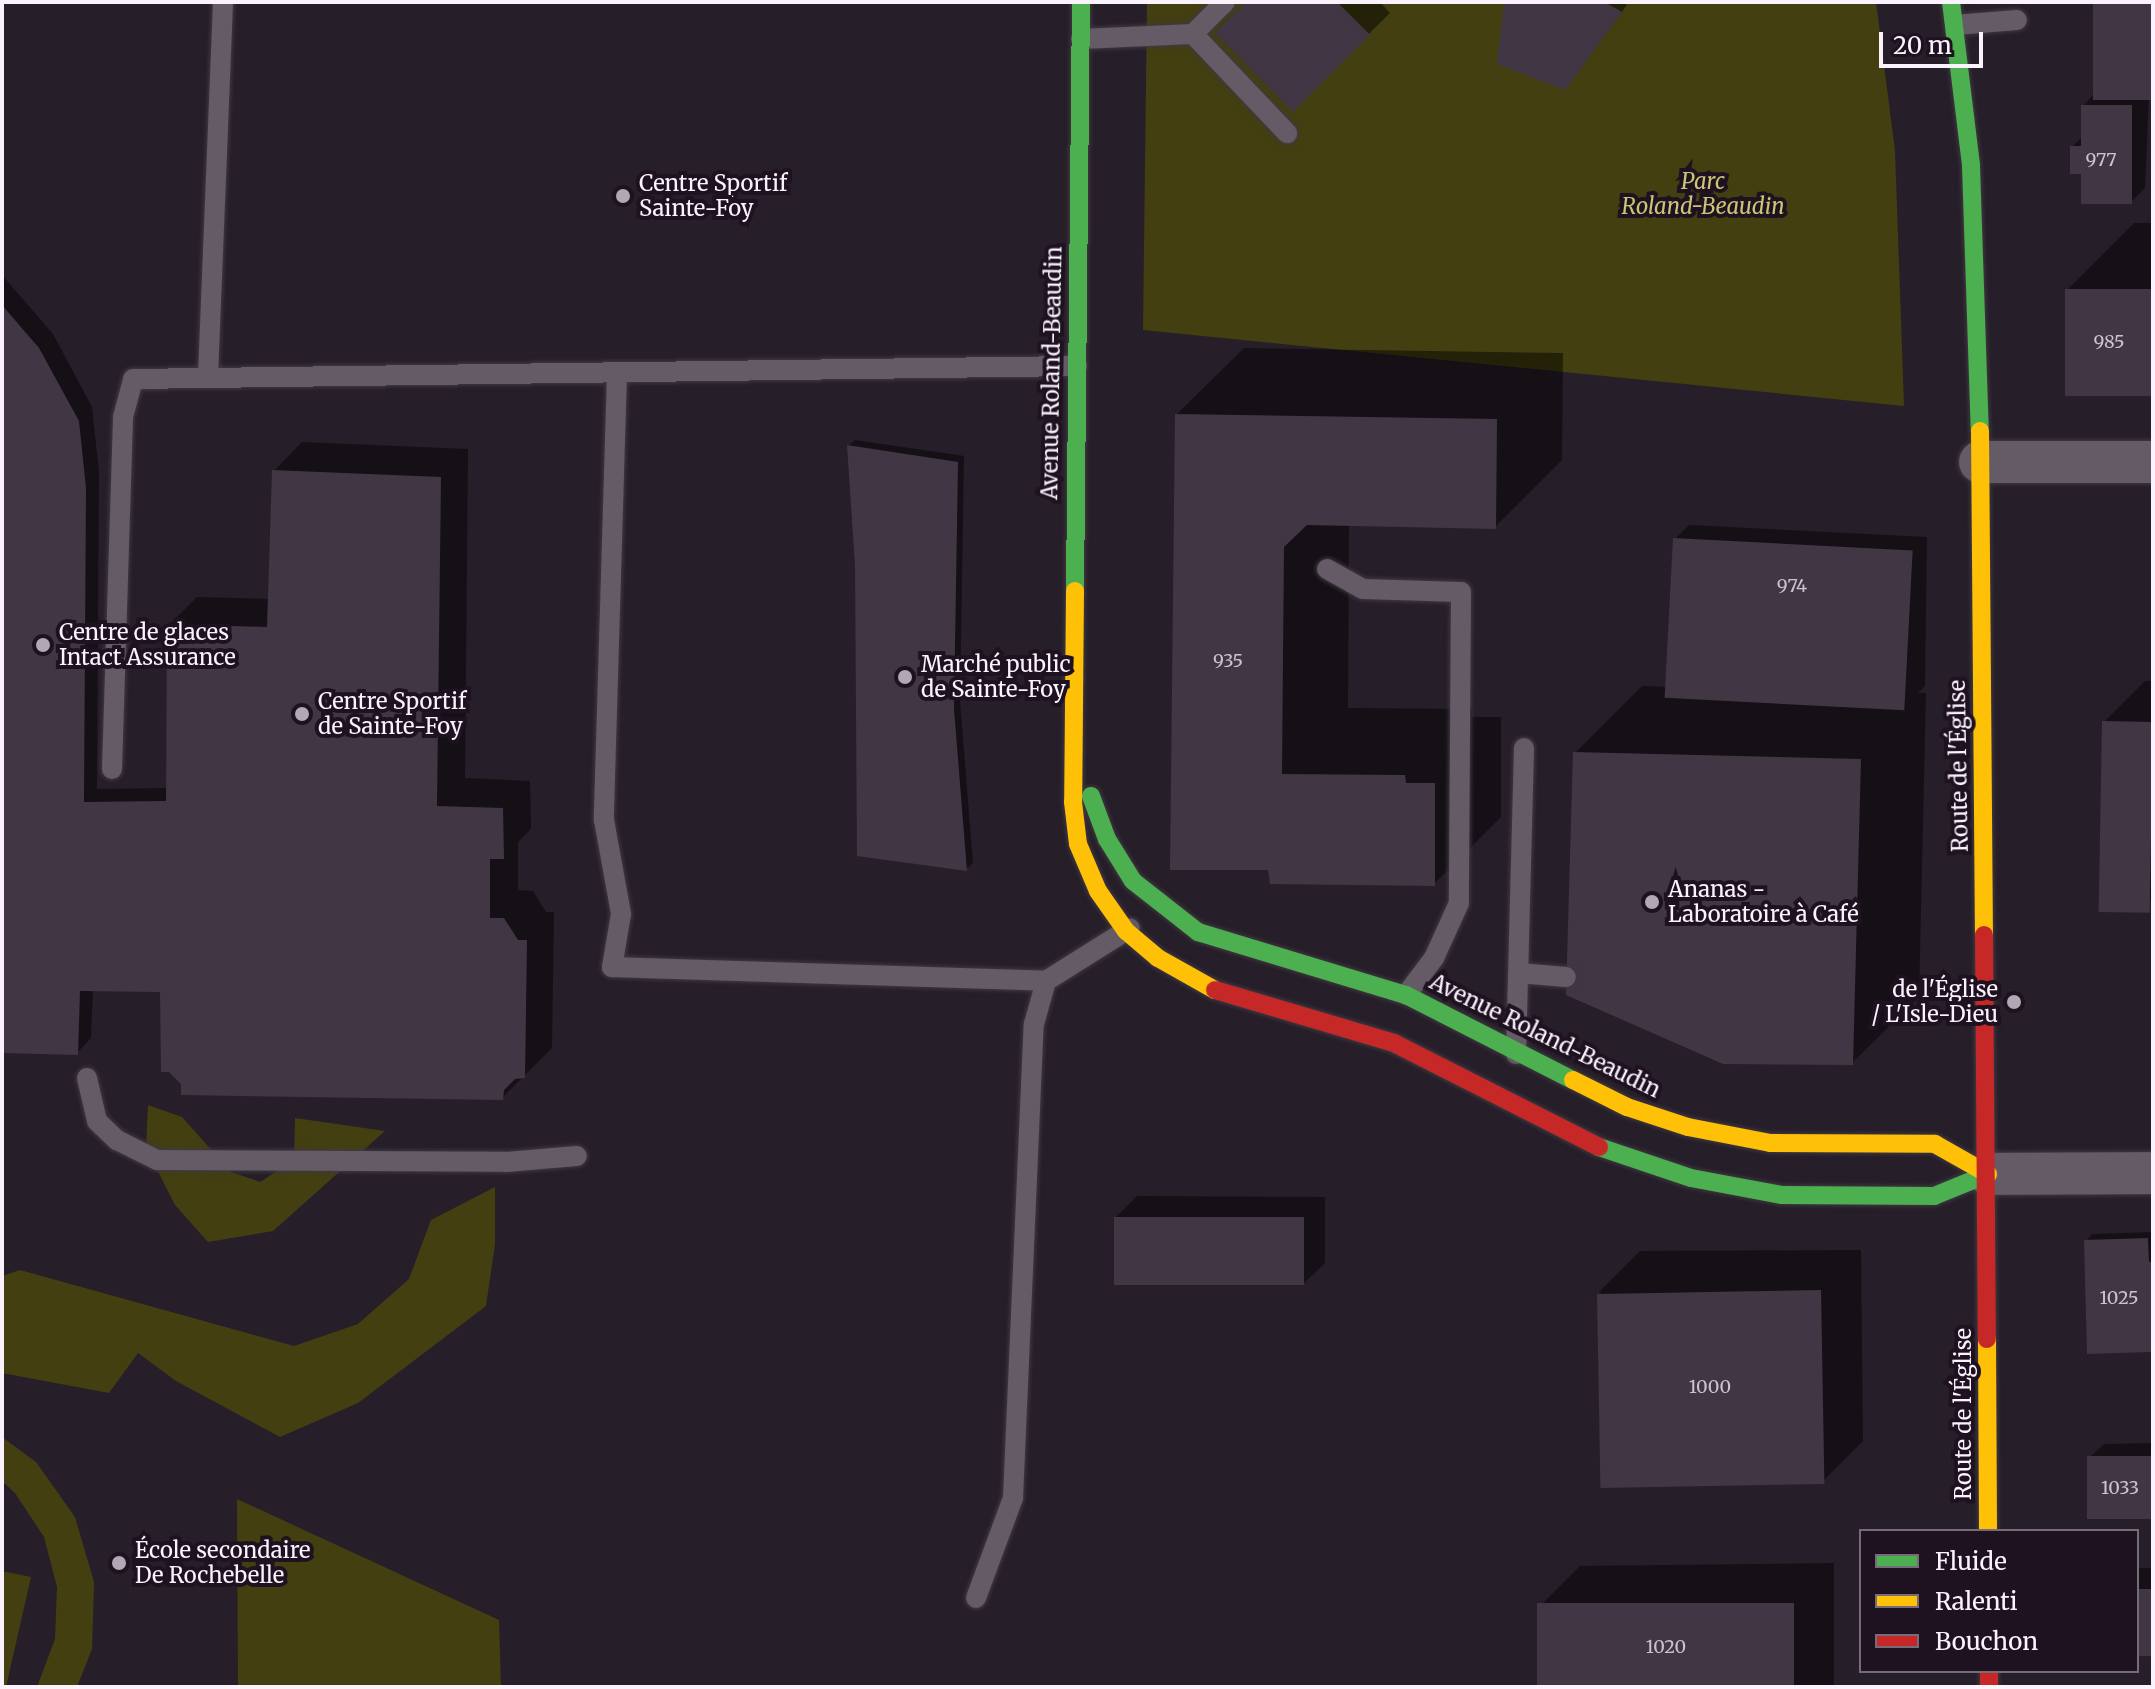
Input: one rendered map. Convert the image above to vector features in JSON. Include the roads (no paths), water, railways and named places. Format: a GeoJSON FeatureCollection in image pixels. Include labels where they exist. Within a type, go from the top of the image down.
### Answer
{"type":"FeatureCollection","features":[{"type":"Feature","properties":{"kind":"street","name":"Avenue Roland-Beaudin"},"geometry":{"type":"LineString","coordinates":[[1081,2],[1074,744],[1078,844],[1098,891],[1126,931],[1158,958],[1215,990],[1394,1043],[1579,1140],[1691,1178],[1782,1195],[1934,1196],[1988,1174]]}},
{"type":"Feature","properties":{"kind":"street","name":"Route de l'Église"},"geometry":{"type":"LineString","coordinates":[[1951,2],[1971,166],[1980,462],[1988,1174],[1988,1529]]}},
{"type":"Feature","properties":{"kind":"street"},"geometry":{"type":"LineString","coordinates":[[1980,462],[2153,462]]}},
{"type":"Feature","properties":{"kind":"street","name":"Avenue Roland-Beaudin"},"geometry":{"type":"LineString","coordinates":[[1074,744],[1107,839],[1133,881],[1159,906],[1198,932],[1243,948],[1334,970],[1406,995],[1516,1054],[1627,1107],[1688,1127],[1770,1143],[1935,1144],[1988,1174]]}},
{"type":"Feature","properties":{"kind":"street"},"geometry":{"type":"LineString","coordinates":[[1988,1174],[2153,1173]]}},
{"type":"Feature","properties":{"kind":"lane"},"geometry":{"type":"LineString","coordinates":[[208,376],[223,2]]}},
{"type":"Feature","properties":{"kind":"lane"},"geometry":{"type":"LineString","coordinates":[[1081,39],[1193,34],[1225,2]]}},
{"type":"Feature","properties":{"kind":"lane"},"geometry":{"type":"LineString","coordinates":[[1955,25],[2017,20]]}},
{"type":"Feature","properties":{"kind":"lane"},"geometry":{"type":"LineString","coordinates":[[1193,34],[1287,133]]}},
{"type":"Feature","properties":{"kind":"lane"},"geometry":{"type":"LineString","coordinates":[[112,769],[123,417],[133,379],[1077,366]]}},
{"type":"Feature","properties":{"kind":"lane"},"geometry":{"type":"LineString","coordinates":[[617,373],[604,820],[621,914],[612,967],[1046,981],[1126,931],[1159,906]]}},
{"type":"Feature","properties":{"kind":"lane"},"geometry":{"type":"LineString","coordinates":[[1327,569],[1363,589],[1461,592],[1459,903],[1434,958],[1406,995]]}},
{"type":"Feature","properties":{"kind":"lane"},"geometry":{"type":"LineString","coordinates":[[1516,1054],[1524,748]]}},
{"type":"Feature","properties":{"kind":"lane"},"geometry":{"type":"LineString","coordinates":[[1519,973],[1566,977]]}},
{"type":"Feature","properties":{"kind":"lane"},"geometry":{"type":"LineString","coordinates":[[976,1598],[1013,1498],[1034,1024],[1046,981]]}},
{"type":"Feature","properties":{"kind":"lane"},"geometry":{"type":"LineString","coordinates":[[87,1078],[97,1121],[117,1140],[157,1160],[490,1162],[577,1156]]}},
{"type":"Feature","properties":{"kind":"place","name":"Centre Sportif Sainte-Foy"},"geometry":{"type":"Point","coordinates":[623,196]}},
{"type":"Feature","properties":{"kind":"place","name":"Centre de glaces Intact Assurance"},"geometry":{"type":"Point","coordinates":[43,645]}},
{"type":"Feature","properties":{"kind":"place","name":"Marché public de Sainte-Foy"},"geometry":{"type":"Point","coordinates":[905,677]}},
{"type":"Feature","properties":{"kind":"place","name":"Centre Sportif de Sainte-Foy"},"geometry":{"type":"Point","coordinates":[302,714]}},
{"type":"Feature","properties":{"kind":"place","name":"Ananas - Laboratoire à Café"},"geometry":{"type":"Point","coordinates":[1652,902]}},
{"type":"Feature","properties":{"kind":"place","name":"de l'Église / L'Isle-Dieu"},"geometry":{"type":"Point","coordinates":[2014,1002]}},
{"type":"Feature","properties":{"kind":"place","name":"École secondaire De Rochebelle"},"geometry":{"type":"Point","coordinates":[119,1563]}},
{"type":"Feature","properties":{"kind":"park label","name":"Parc Roland-Beaudin"},"geometry":{"type":"Point","coordinates":[1703,194]}}]}
